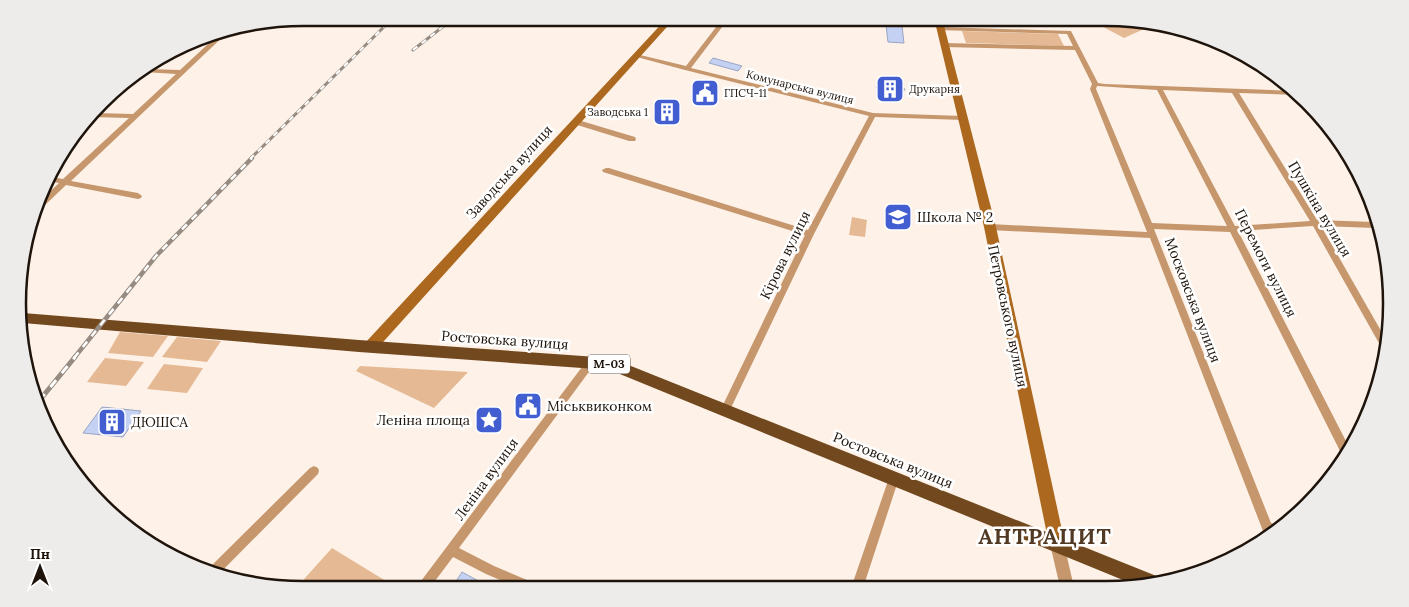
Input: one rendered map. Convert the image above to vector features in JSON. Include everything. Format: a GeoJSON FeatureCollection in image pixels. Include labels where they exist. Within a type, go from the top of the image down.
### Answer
{"type":"FeatureCollection","features":[{"type":"Feature","properties":{"kind":"highway","name":"Ростовська вулиця"},"geometry":{"type":"LineString","coordinates":[[27,318],[370,347],[611,364],[1140,578]]}},
{"type":"Feature","properties":{"kind":"main road","name":"Заводська вулиця"},"geometry":{"type":"LineString","coordinates":[[370,347],[664,26]]}},
{"type":"Feature","properties":{"kind":"main road","name":"Петровського вулиця"},"geometry":{"type":"LineString","coordinates":[[940,26],[990,227],[1057,544]]}},
{"type":"Feature","properties":{"kind":"street"},"geometry":{"type":"LineString","coordinates":[[686,69],[720,26]]}},
{"type":"Feature","properties":{"kind":"street","name":"Московська вулиця"},"geometry":{"type":"LineString","coordinates":[[982,26],[1069,32],[1095,84],[1093,89],[1268,527]]}},
{"type":"Feature","properties":{"kind":"street"},"geometry":{"type":"LineString","coordinates":[[46,199],[215,41]]}},
{"type":"Feature","properties":{"kind":"street"},"geometry":{"type":"LineString","coordinates":[[944,45],[1077,48]]}},
{"type":"Feature","properties":{"kind":"street","name":"Комунарська вулиця"},"geometry":{"type":"LineString","coordinates":[[636,56],[873,115],[963,118]]}},
{"type":"Feature","properties":{"kind":"street"},"geometry":{"type":"LineString","coordinates":[[152,71],[180,72]]}},
{"type":"Feature","properties":{"kind":"street"},"geometry":{"type":"LineString","coordinates":[[1095,84],[1285,93]]}},
{"type":"Feature","properties":{"kind":"street","name":"Перемоги вулиця"},"geometry":{"type":"LineString","coordinates":[[1159,88],[1343,446]]}},
{"type":"Feature","properties":{"kind":"street","name":"Пушкіна вулиця"},"geometry":{"type":"LineString","coordinates":[[1234,91],[1315,224],[1380,337]]}},
{"type":"Feature","properties":{"kind":"street"},"geometry":{"type":"LineString","coordinates":[[100,115],[134,116]]}},
{"type":"Feature","properties":{"kind":"street","name":"Кірова вулиця"},"geometry":{"type":"LineString","coordinates":[[726,409],[810,234],[873,115]]}},
{"type":"Feature","properties":{"kind":"street"},"geometry":{"type":"LineString","coordinates":[[576,122],[632,139]]}},
{"type":"Feature","properties":{"kind":"street"},"geometry":{"type":"LineString","coordinates":[[606,170],[810,234]]}},
{"type":"Feature","properties":{"kind":"street"},"geometry":{"type":"LineString","coordinates":[[55,180],[138,196]]}},
{"type":"Feature","properties":{"kind":"street"},"geometry":{"type":"LineString","coordinates":[[1149,226],[1233,229],[1315,224],[1371,225]]}},
{"type":"Feature","properties":{"kind":"street"},"geometry":{"type":"LineString","coordinates":[[990,227],[1153,236]]}},
{"type":"Feature","properties":{"kind":"street","name":"Леніна вулиця"},"geometry":{"type":"LineString","coordinates":[[428,581],[591,362]]}},
{"type":"Feature","properties":{"kind":"street"},"geometry":{"type":"LineString","coordinates":[[218,567],[314,471]]}},
{"type":"Feature","properties":{"kind":"street"},"geometry":{"type":"LineString","coordinates":[[859,581],[894,478]]}},
{"type":"Feature","properties":{"kind":"street","name":"Петровського вулиця"},"geometry":{"type":"LineString","coordinates":[[1057,544],[1066,581]]}},
{"type":"Feature","properties":{"kind":"street"},"geometry":{"type":"LineString","coordinates":[[451,550],[516,581]]}},
{"type":"Feature","properties":{"kind":"shaded area"},"geometry":{"type":"Polygon","coordinates":[[[1101,26],[1144,29],[1124,38],[1101,26]]]}},
{"type":"Feature","properties":{"kind":"shaded area"},"geometry":{"type":"Polygon","coordinates":[[[962,31],[1058,34],[1064,46],[966,43],[962,31]]]}},
{"type":"Feature","properties":{"kind":"shaded area"},"geometry":{"type":"Polygon","coordinates":[[[852,217],[867,220],[865,237],[849,235],[852,217]]]}},
{"type":"Feature","properties":{"kind":"shaded area"},"geometry":{"type":"Polygon","coordinates":[[[120,332],[168,336],[153,357],[108,353],[120,332]]]}},
{"type":"Feature","properties":{"kind":"shaded area"},"geometry":{"type":"Polygon","coordinates":[[[177,337],[221,341],[207,362],[162,357],[177,337]]]}},
{"type":"Feature","properties":{"kind":"shaded area"},"geometry":{"type":"Polygon","coordinates":[[[105,358],[144,362],[126,386],[87,382],[105,358]]]}},
{"type":"Feature","properties":{"kind":"shaded area"},"geometry":{"type":"Polygon","coordinates":[[[164,364],[203,368],[187,393],[147,389],[164,364]]]}},
{"type":"Feature","properties":{"kind":"shaded area"},"geometry":{"type":"Polygon","coordinates":[[[360,366],[468,372],[434,408],[356,371],[360,366]]]}},
{"type":"Feature","properties":{"kind":"shaded area"},"geometry":{"type":"Polygon","coordinates":[[[332,548],[386,581],[304,581],[302,581],[332,548]]]}},
{"type":"Feature","properties":{"kind":"building"},"geometry":{"type":"Polygon","coordinates":[[[886,26],[902,26],[904,43],[888,42],[886,26]]]}},
{"type":"Feature","properties":{"kind":"building"},"geometry":{"type":"Polygon","coordinates":[[[713,58],[742,66],[738,71],[709,63],[713,58]]]}},
{"type":"Feature","properties":{"kind":"building","name":"Друкарня"},"geometry":{"type":"Polygon","coordinates":[[[880,82],[905,89],[901,95],[876,88],[880,82]]]}},
{"type":"Feature","properties":{"kind":"building","name":"Заводська 1"},"geometry":{"type":"Polygon","coordinates":[[[666,103],[680,107],[669,121],[655,117],[666,103]]]}},
{"type":"Feature","properties":{"kind":"building","name":"ДЮШСА"},"geometry":{"type":"Polygon","coordinates":[[[102,407],[141,411],[123,437],[83,433],[102,407]]]}},
{"type":"Feature","properties":{"kind":"building"},"geometry":{"type":"Polygon","coordinates":[[[462,572],[478,581],[456,581],[462,572]]]}},
{"type":"Feature","properties":{"kind":"railway"},"geometry":{"type":"LineString","coordinates":[[250,159],[385,26]]}},
{"type":"Feature","properties":{"kind":"railway"},"geometry":{"type":"LineString","coordinates":[[413,50],[444,26]]}},
{"type":"Feature","properties":{"kind":"railway"},"geometry":{"type":"LineString","coordinates":[[74,358],[156,256],[252,158]]}},
{"type":"Feature","properties":{"kind":"railway"},"geometry":{"type":"LineString","coordinates":[[42,397],[75,357]]}},
{"type":"Feature","properties":{"kind":"place","name":"Друкарня"},"geometry":{"type":"Point","coordinates":[890,89]}},
{"type":"Feature","properties":{"kind":"place","name":"ГПСЧ-11"},"geometry":{"type":"Point","coordinates":[705,93]}},
{"type":"Feature","properties":{"kind":"place","name":"Заводська 1"},"geometry":{"type":"Point","coordinates":[667,112]}},
{"type":"Feature","properties":{"kind":"place","name":"Школа № 2"},"geometry":{"type":"Point","coordinates":[898,217]}},
{"type":"Feature","properties":{"kind":"place","name":"Міськвиконком"},"geometry":{"type":"Point","coordinates":[528,406]}},
{"type":"Feature","properties":{"kind":"place","name":"Леніна площа"},"geometry":{"type":"Point","coordinates":[489,420]}},
{"type":"Feature","properties":{"kind":"place","name":"ДЮШСА"},"geometry":{"type":"Point","coordinates":[112,422]}},
{"type":"Feature","properties":{"kind":"district","name":"АНТРАЦИТ"},"geometry":{"type":"Point","coordinates":[1045,536]}}]}
